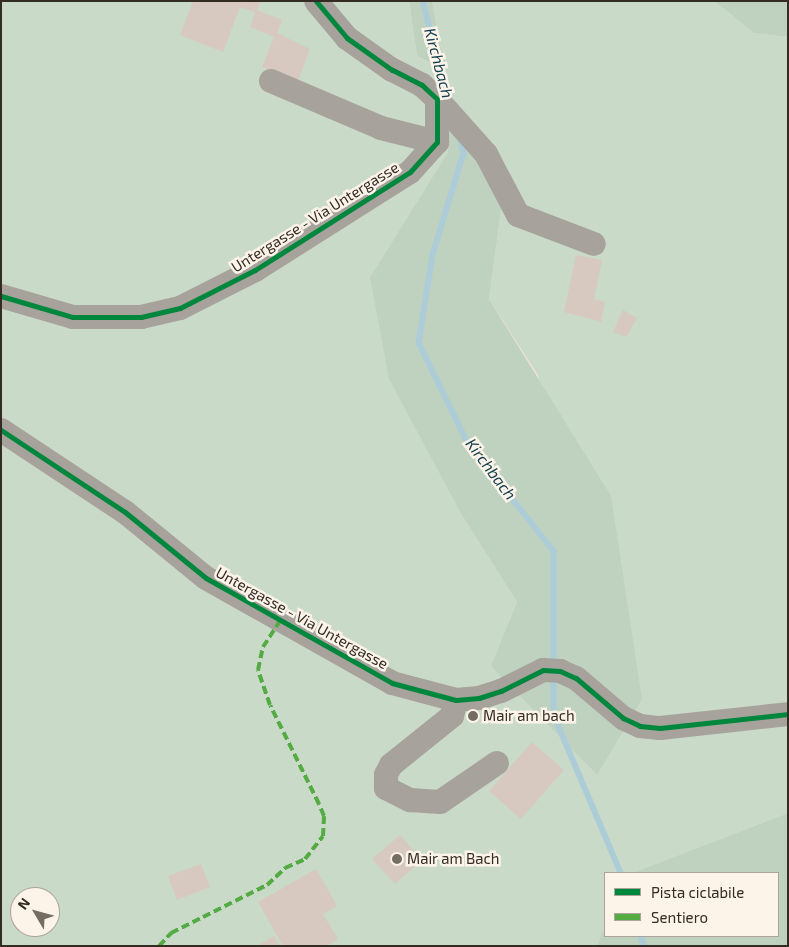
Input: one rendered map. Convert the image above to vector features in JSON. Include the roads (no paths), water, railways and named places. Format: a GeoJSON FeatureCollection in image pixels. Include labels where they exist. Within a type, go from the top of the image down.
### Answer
{"type":"FeatureCollection","features":[{"type":"Feature","properties":{"kind":"street"},"geometry":{"type":"LineString","coordinates":[[316,1],[348,38],[392,70],[422,85],[437,99],[486,154],[518,215],[594,244]]}},
{"type":"Feature","properties":{"kind":"street"},"geometry":{"type":"LineString","coordinates":[[271,81],[381,128],[437,142],[437,99]]}},
{"type":"Feature","properties":{"kind":"street","name":"Untergasse - Via Untergasse"},"geometry":{"type":"LineString","coordinates":[[1,296],[73,317],[141,317],[180,308],[255,270],[410,172],[437,142]]}},
{"type":"Feature","properties":{"kind":"street","name":"Untergasse - Via Untergasse"},"geometry":{"type":"LineString","coordinates":[[1,430],[125,512],[206,578],[392,682],[456,700]]}},
{"type":"Feature","properties":{"kind":"street"},"geometry":{"type":"LineString","coordinates":[[497,763],[440,802],[410,800],[386,788],[386,775],[391,765],[452,716],[456,700],[479,698],[501,691],[543,670],[560,671],[576,678],[623,718],[640,726],[660,728],[788,714]]}},
{"type":"Feature","properties":{"kind":"waterway","name":"Kirchbach"},"geometry":{"type":"LineString","coordinates":[[423,1],[448,98]]}},
{"type":"Feature","properties":{"kind":"waterway","name":"Kirchbach"},"geometry":{"type":"LineString","coordinates":[[460,138],[464,153],[433,255],[419,343],[468,443],[554,551],[554,664]]}},
{"type":"Feature","properties":{"kind":"waterway","name":"Kirchbach"},"geometry":{"type":"LineString","coordinates":[[554,676],[554,715],[621,872]]}},
{"type":"Feature","properties":{"kind":"waterway","name":"Kirchbach"},"geometry":{"type":"LineString","coordinates":[[641,937],[644,946]]}},
{"type":"Feature","properties":{"kind":"place","name":"Mair am bach"},"geometry":{"type":"Point","coordinates":[473,716]}},
{"type":"Feature","properties":{"kind":"place","name":"Mair am Bach"},"geometry":{"type":"Point","coordinates":[397,859]}}]}
